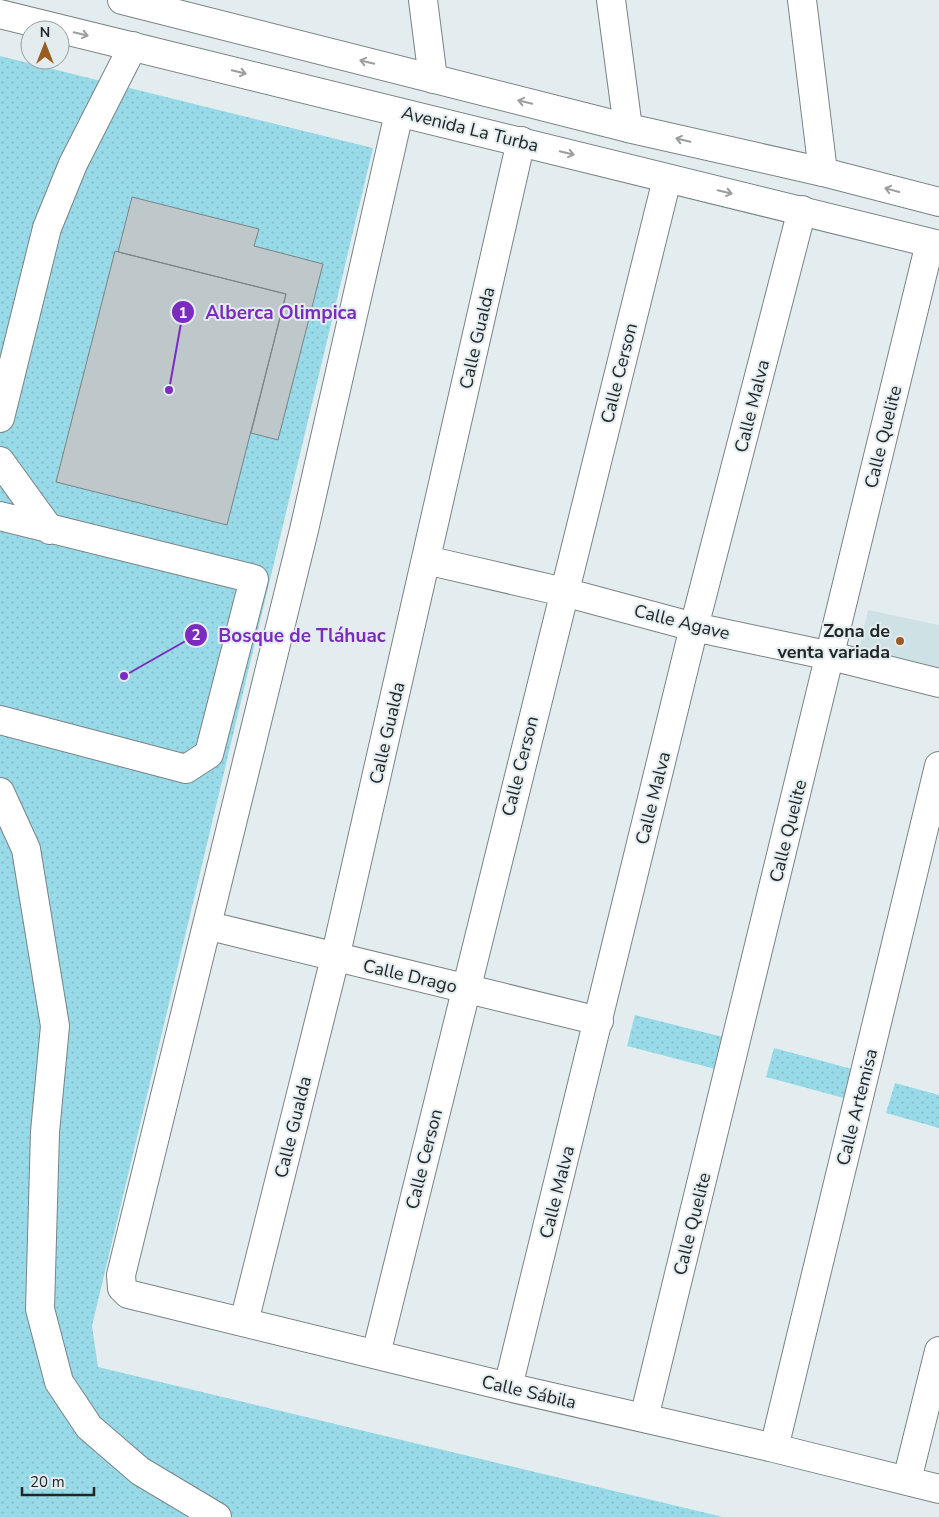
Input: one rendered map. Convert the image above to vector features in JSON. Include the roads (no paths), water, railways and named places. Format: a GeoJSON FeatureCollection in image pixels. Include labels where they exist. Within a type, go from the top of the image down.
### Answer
{"type":"FeatureCollection","features":[{"type":"Feature","properties":{"kind":"street"},"geometry":{"type":"LineString","coordinates":[[423,0],[433,79]]}},
{"type":"Feature","properties":{"kind":"street"},"geometry":{"type":"LineString","coordinates":[[611,0],[628,128]]}},
{"type":"Feature","properties":{"kind":"street"},"geometry":{"type":"LineString","coordinates":[[802,0],[824,172]]}},
{"type":"Feature","properties":{"kind":"street"},"geometry":{"type":"LineString","coordinates":[[133,1],[628,128],[824,172],[939,202]]}},
{"type":"Feature","properties":{"kind":"street","name":"Avenida La Turba"},"geometry":{"type":"LineString","coordinates":[[0,14],[935,244]]}},
{"type":"Feature","properties":{"kind":"street"},"geometry":{"type":"LineString","coordinates":[[0,418],[47,228],[73,164],[133,46]]}},
{"type":"Feature","properties":{"kind":"street","name":"Calle Sábila"},"geometry":{"type":"LineString","coordinates":[[399,113],[304,530],[121,1275],[122,1288],[128,1294],[508,1387],[774,1448],[939,1489]]}},
{"type":"Feature","properties":{"kind":"street","name":"Calle Gualda"},"geometry":{"type":"LineString","coordinates":[[244,1322],[336,958],[521,142]]}},
{"type":"Feature","properties":{"kind":"street","name":"Calle Cerson"},"geometry":{"type":"LineString","coordinates":[[376,1354],[465,988],[667,179]]}},
{"type":"Feature","properties":{"kind":"street","name":"Calle Malva"},"geometry":{"type":"LineString","coordinates":[[508,1387],[694,627],[802,210]]}},
{"type":"Feature","properties":{"kind":"street","name":"Calle Quelite"},"geometry":{"type":"LineString","coordinates":[[644,1418],[831,656],[935,244]]}},
{"type":"Feature","properties":{"kind":"street"},"geometry":{"type":"LineString","coordinates":[[0,460],[50,530]]}},
{"type":"Feature","properties":{"kind":"street"},"geometry":{"type":"LineString","coordinates":[[0,516],[50,530],[254,579],[209,754],[186,769],[0,720]]}},
{"type":"Feature","properties":{"kind":"street","name":"Calle Agave"},"geometry":{"type":"LineString","coordinates":[[426,560],[564,592],[694,627],[831,656],[939,683]]}},
{"type":"Feature","properties":{"kind":"street","name":"Calle Artemisa"},"geometry":{"type":"LineString","coordinates":[[774,1448],[939,766]]}},
{"type":"Feature","properties":{"kind":"street"},"geometry":{"type":"LineString","coordinates":[[0,792],[26,849],[55,1026],[45,1132],[40,1309],[59,1382],[89,1427],[140,1471],[217,1517]]}},
{"type":"Feature","properties":{"kind":"street","name":"Calle Drago"},"geometry":{"type":"LineString","coordinates":[[222,929],[599,1021]]}},
{"type":"Feature","properties":{"kind":"street"},"geometry":{"type":"LineString","coordinates":[[906,1480],[939,1351]]}},
{"type":"Feature","properties":{"kind":"place","name":"Alberca Olimpica"},"geometry":{"type":"Point","coordinates":[169,390]}},
{"type":"Feature","properties":{"kind":"place","name":"Zona de venta variada"},"geometry":{"type":"Point","coordinates":[900,641]}},
{"type":"Feature","properties":{"kind":"place","name":"Bosque de Tláhuac"},"geometry":{"type":"Point","coordinates":[124,676]}}]}
